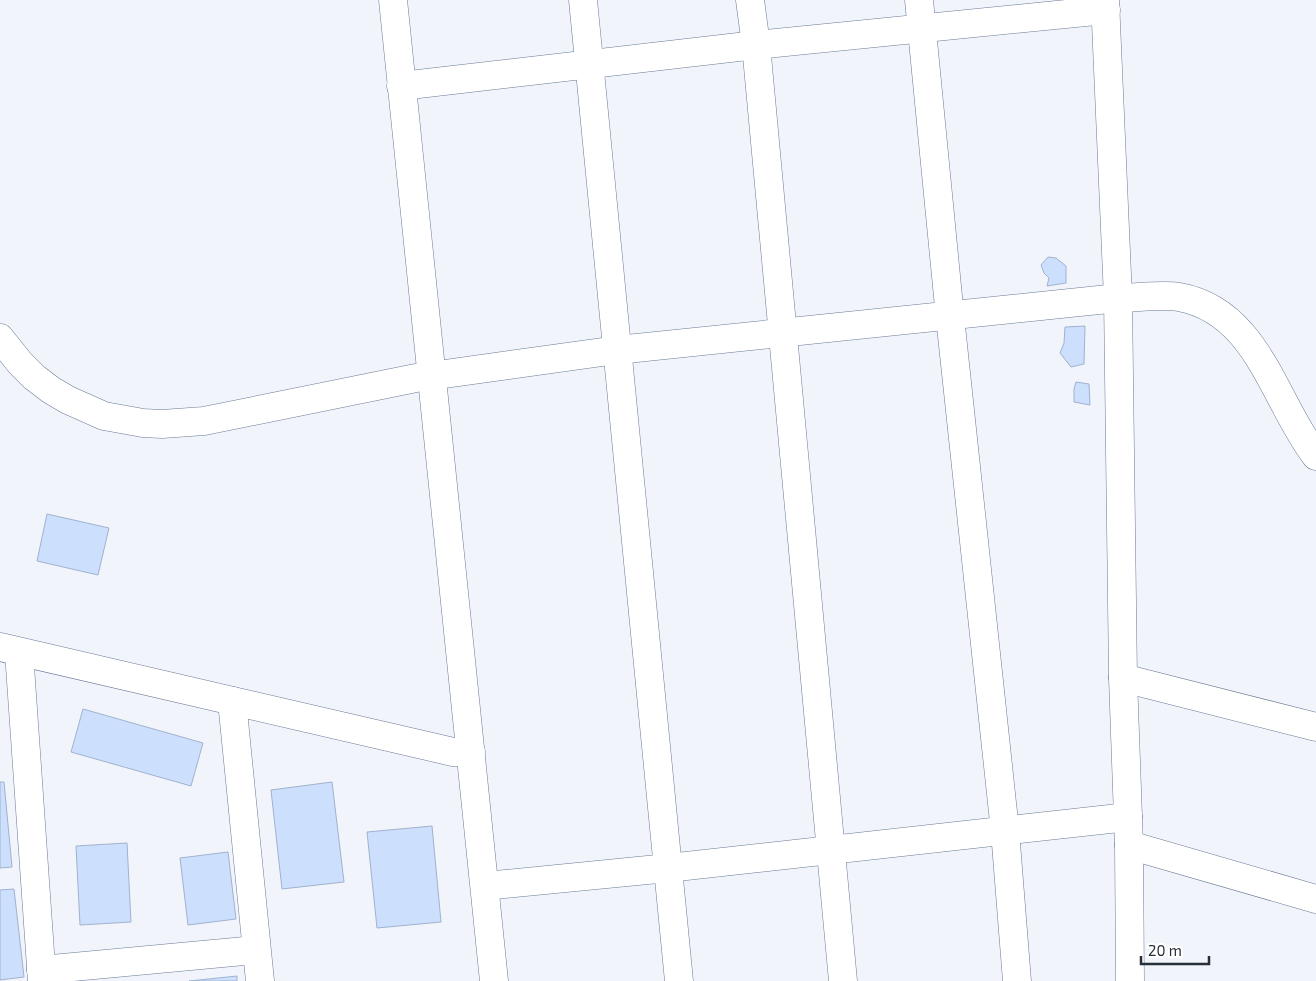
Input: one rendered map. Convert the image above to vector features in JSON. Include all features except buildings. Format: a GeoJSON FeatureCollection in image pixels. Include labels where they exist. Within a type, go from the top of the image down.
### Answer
{"type":"FeatureCollection","features":[{"type":"Feature","properties":{"kind":"street"},"geometry":{"type":"LineString","coordinates":[[379,0],[424,377],[462,752],[477,981]]}},
{"type":"Feature","properties":{"kind":"street"},"geometry":{"type":"LineString","coordinates":[[393,0],[402,86],[424,377]]}},
{"type":"Feature","properties":{"kind":"street"},"geometry":{"type":"LineString","coordinates":[[583,0],[679,981]]}},
{"type":"Feature","properties":{"kind":"street"},"geometry":{"type":"LineString","coordinates":[[750,0],[756,45],[843,981]]}},
{"type":"Feature","properties":{"kind":"street"},"geometry":{"type":"LineString","coordinates":[[919,0],[950,317],[1005,831],[1017,981]]}},
{"type":"Feature","properties":{"kind":"street"},"geometry":{"type":"LineString","coordinates":[[402,86],[1105,5],[1118,298],[1123,678],[1129,845],[1130,981]]}},
{"type":"Feature","properties":{"kind":"street"},"geometry":{"type":"LineString","coordinates":[[0,338],[34,377],[62,397],[104,416],[143,423],[162,424],[204,421],[424,377],[617,350],[950,317],[1118,298],[1178,297],[1219,314],[1232,324],[1253,348],[1301,434],[1316,456]]}},
{"type":"Feature","properties":{"kind":"street"},"geometry":{"type":"LineString","coordinates":[[256,950],[42,975],[9,649],[462,752]]}},
{"type":"Feature","properties":{"kind":"street"},"geometry":{"type":"LineString","coordinates":[[1123,678],[1316,727]]}},
{"type":"Feature","properties":{"kind":"street"},"geometry":{"type":"LineString","coordinates":[[232,701],[260,981]]}},
{"type":"Feature","properties":{"kind":"street"},"geometry":{"type":"LineString","coordinates":[[462,752],[485,886],[494,981]]}},
{"type":"Feature","properties":{"kind":"street"},"geometry":{"type":"LineString","coordinates":[[485,886],[668,868],[1128,817]]}},
{"type":"Feature","properties":{"kind":"street"},"geometry":{"type":"LineString","coordinates":[[1129,845],[1316,899]]}}]}
